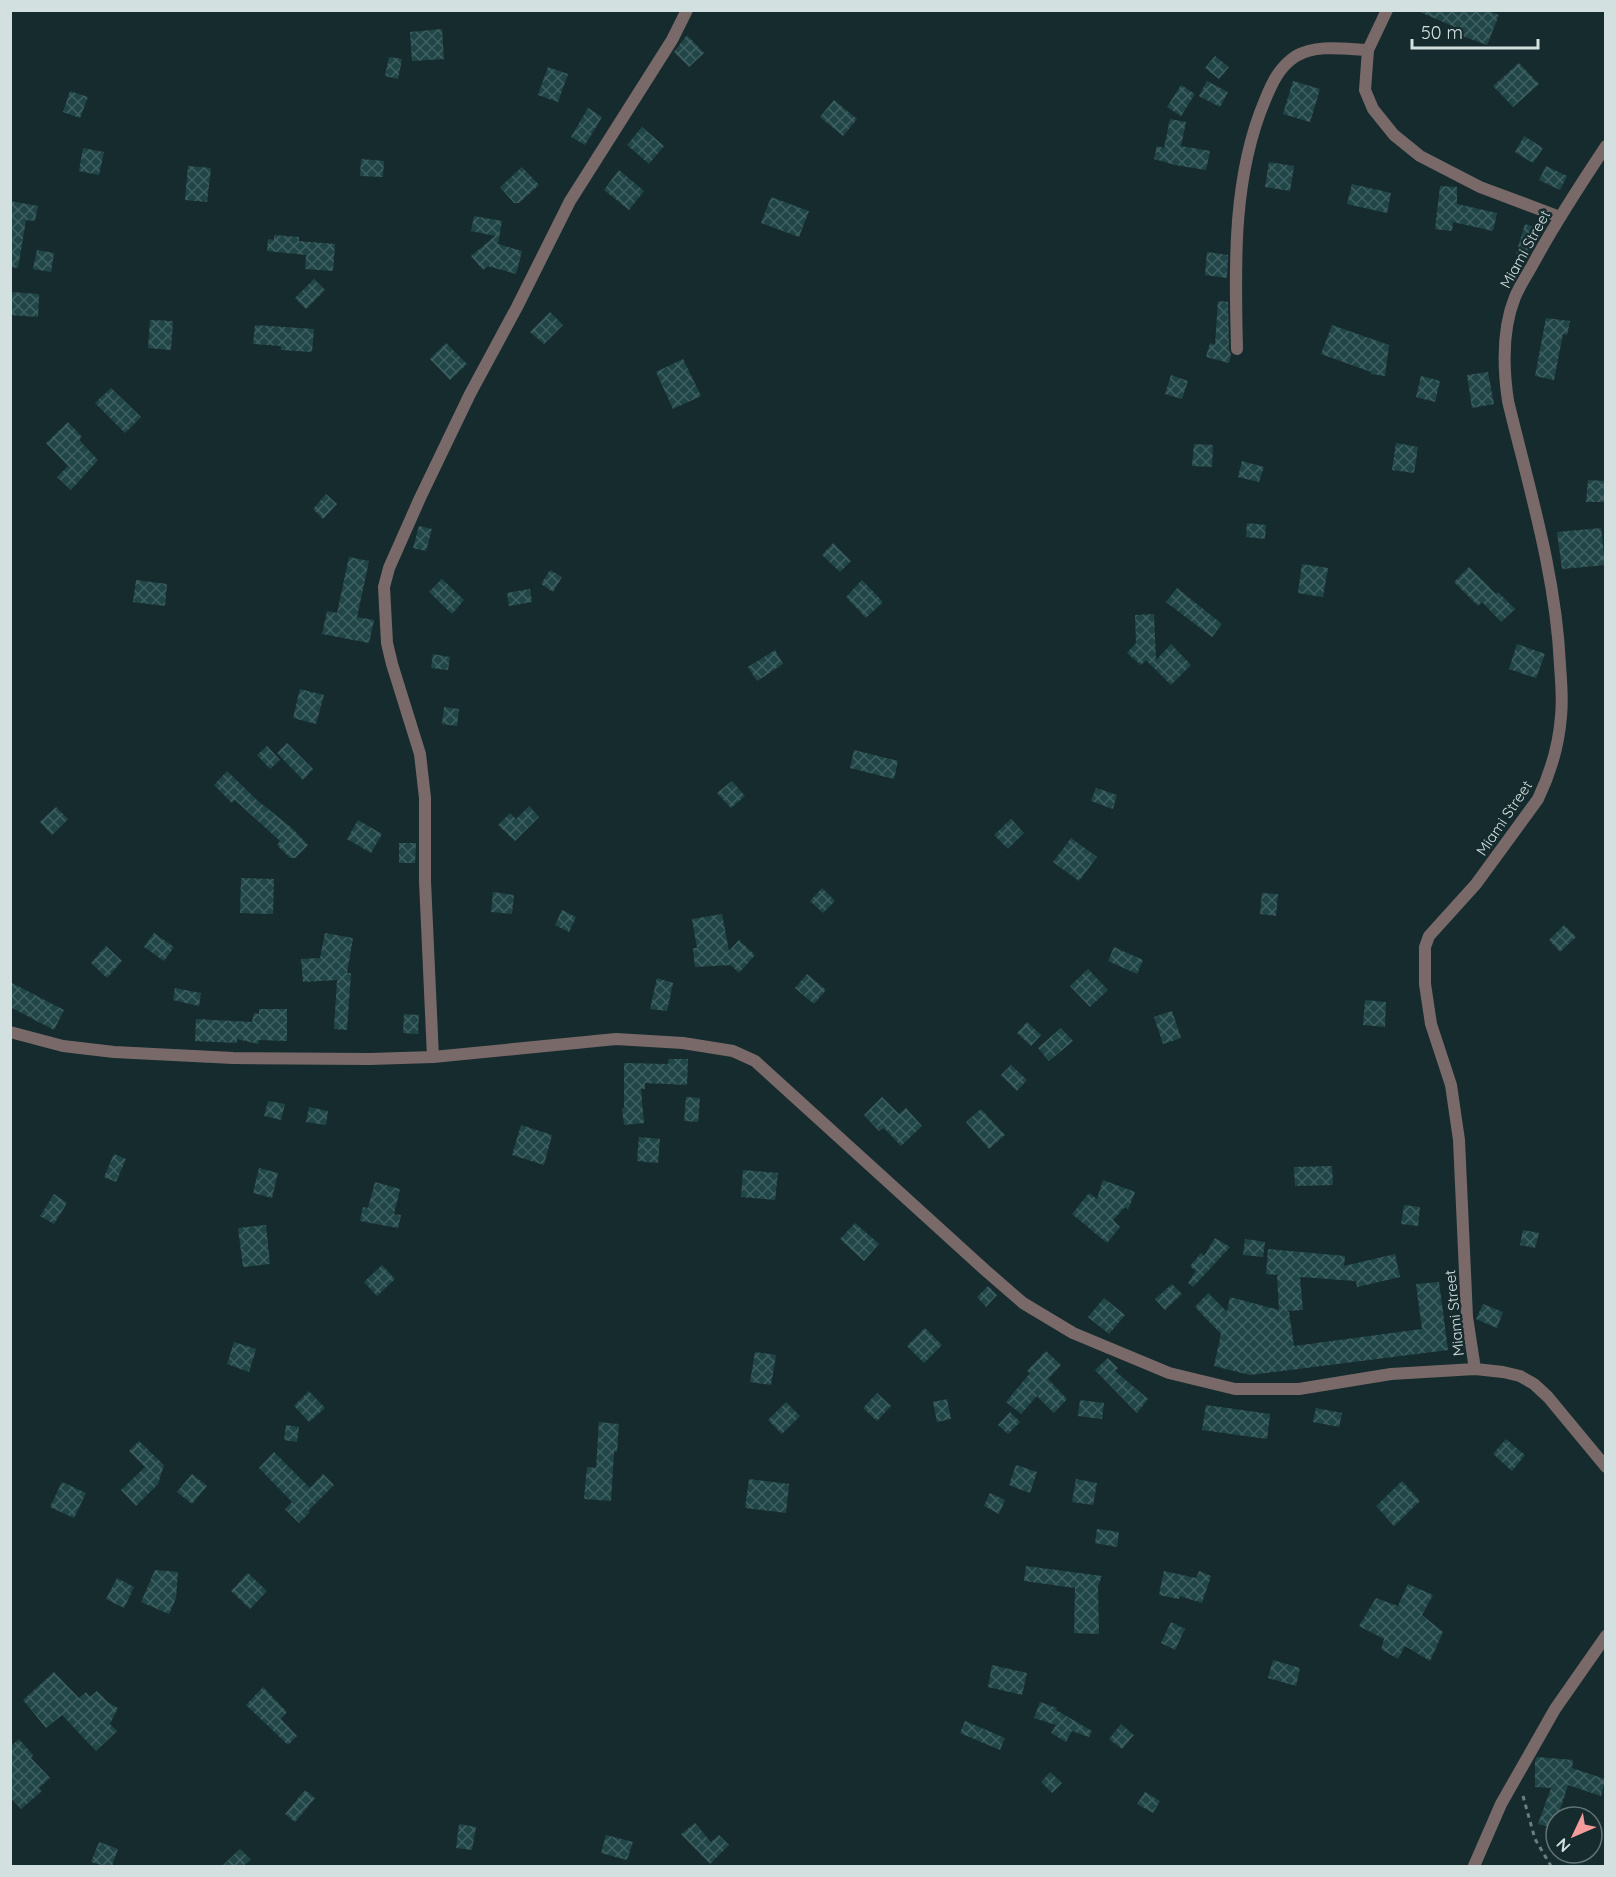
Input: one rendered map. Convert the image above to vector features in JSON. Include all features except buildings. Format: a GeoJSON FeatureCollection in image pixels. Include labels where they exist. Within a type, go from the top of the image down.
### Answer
{"type":"FeatureCollection","features":[{"type":"Feature","properties":{"kind":"street"},"geometry":{"type":"LineString","coordinates":[[433,1057],[425,881],[425,798],[420,754],[387,643],[384,587],[389,568],[420,498],[470,394],[570,201],[672,39],[687,10]]}},
{"type":"Feature","properties":{"kind":"street"},"geometry":{"type":"LineString","coordinates":[[1387,10],[1368,50],[1365,90],[1373,109],[1394,135],[1420,156],[1480,187],[1560,217]]}},
{"type":"Feature","properties":{"kind":"street"},"geometry":{"type":"LineString","coordinates":[[1237,349],[1238,226],[1247,154],[1261,110],[1275,78],[1285,64],[1307,51],[1319,48],[1368,50]]}},
{"type":"Feature","properties":{"kind":"street","name":"Miami Street"},"geometry":{"type":"LineString","coordinates":[[1475,1369],[1467,1317],[1459,1140],[1451,1085],[1431,1024],[1424,961],[1425,947],[1429,936],[1476,884],[1538,799],[1548,774],[1560,723],[1562,702],[1555,606],[1504,378],[1508,326],[1515,297],[1560,217],[1605,146]]}},
{"type":"Feature","properties":{"kind":"street"},"geometry":{"type":"LineString","coordinates":[[10,1032],[63,1046],[114,1052],[233,1058],[433,1057],[616,1039],[683,1043],[733,1051],[745,1055],[769,1073],[913,1206],[1023,1303],[1073,1334],[1169,1373],[1235,1389],[1299,1389],[1390,1374],[1475,1369],[1503,1372],[1534,1384],[1548,1397],[1605,1467]]}},
{"type":"Feature","properties":{"kind":"street"},"geometry":{"type":"LineString","coordinates":[[1474,1866],[1501,1804],[1555,1709],[1605,1636]]}},
{"type":"Feature","properties":{"kind":"path"},"geometry":{"type":"LineString","coordinates":[[1520,1771],[1523,1800],[1530,1827],[1542,1854],[1551,1866]]}}]}
